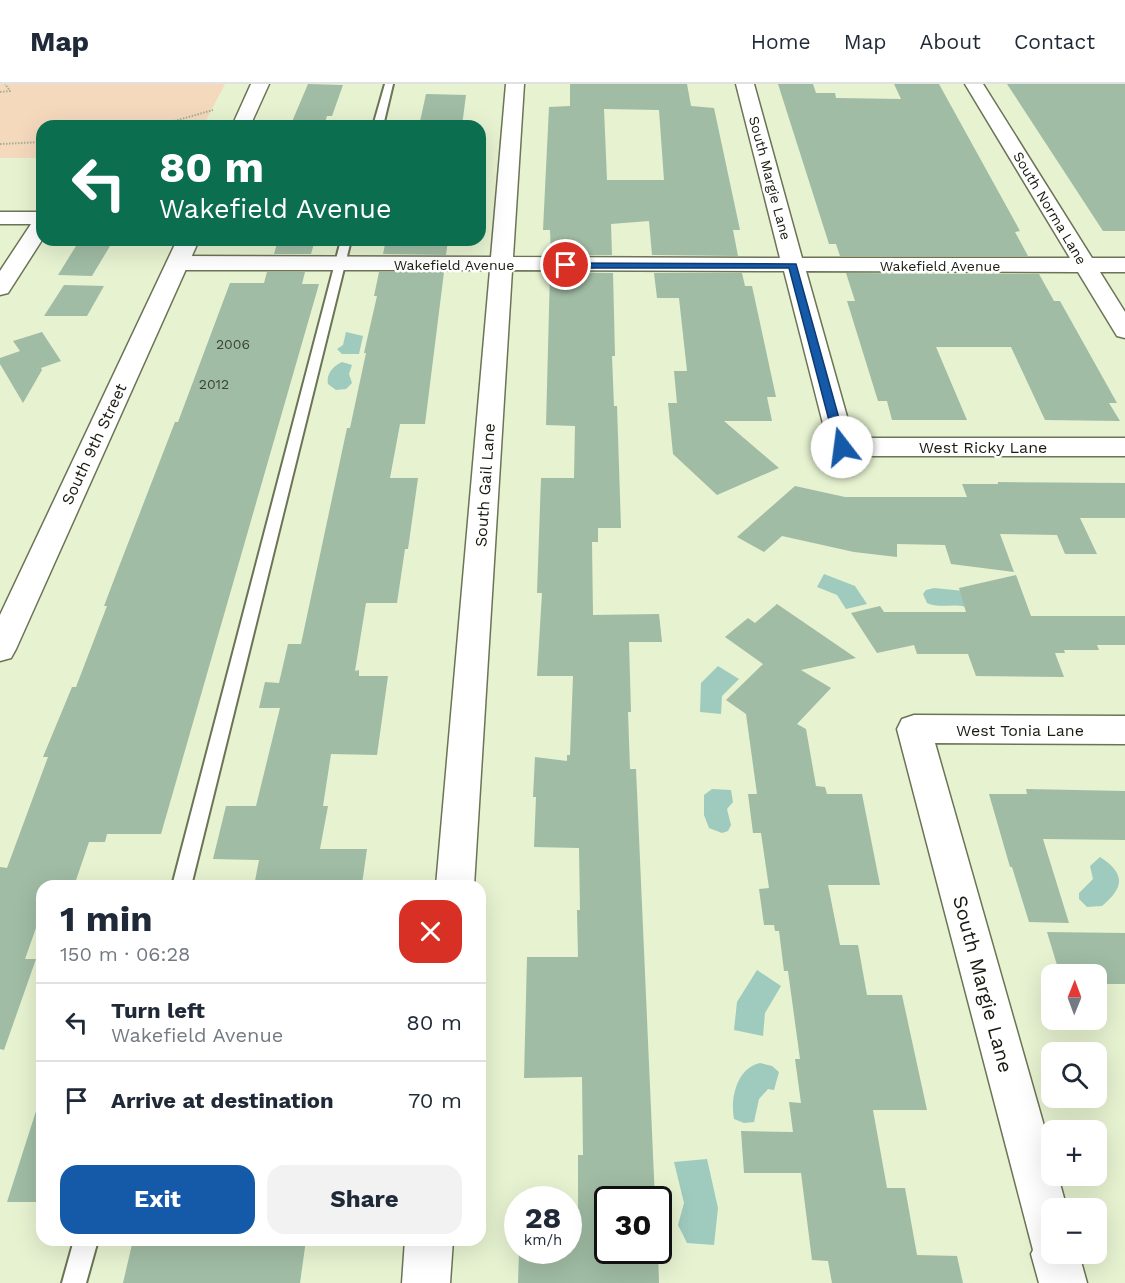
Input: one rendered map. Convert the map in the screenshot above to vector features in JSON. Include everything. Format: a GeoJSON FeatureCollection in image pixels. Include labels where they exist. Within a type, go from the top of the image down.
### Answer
{"type":"FeatureCollection","features":[{"type":"Feature","properties":{"kind":"street"},"geometry":{"type":"LineString","coordinates":[[244,120],[260,84]]}},
{"type":"Feature","properties":{"kind":"street","name":"South Gail Lane"},"geometry":{"type":"LineString","coordinates":[[455,880],[515,84]]}},
{"type":"Feature","properties":{"kind":"street","name":"South Margie Lane"},"geometry":{"type":"LineString","coordinates":[[745,84],[842,447]]}},
{"type":"Feature","properties":{"kind":"street","name":"South Norma Lane"},"geometry":{"type":"LineString","coordinates":[[974,84],[1125,331]]}},
{"type":"Feature","properties":{"kind":"street"},"geometry":{"type":"LineString","coordinates":[[0,218],[36,218]]}},
{"type":"Feature","properties":{"kind":"street"},"geometry":{"type":"LineString","coordinates":[[0,288],[36,233]]}},
{"type":"Feature","properties":{"kind":"street","name":"Wakefield Avenue"},"geometry":{"type":"LineString","coordinates":[[183,252],[340,264],[1125,265]]}},
{"type":"Feature","properties":{"kind":"street","name":"South 9th Street"},"geometry":{"type":"LineString","coordinates":[[0,649],[183,252]]}},
{"type":"Feature","properties":{"kind":"street","name":"West Ricky Lane"},"geometry":{"type":"LineString","coordinates":[[842,447],[1125,447]]}},
{"type":"Feature","properties":{"kind":"street","name":"South Margie Lane"},"geometry":{"type":"LineString","coordinates":[[914,729],[1041,1199]]}},
{"type":"Feature","properties":{"kind":"street","name":"West Tonia Lane"},"geometry":{"type":"LineString","coordinates":[[914,729],[1125,730]]}},
{"type":"Feature","properties":{"kind":"street"},"geometry":{"type":"LineString","coordinates":[[426,1283],[429,1246]]}},
{"type":"Feature","properties":{"kind":"street"},"geometry":{"type":"LineString","coordinates":[[1058,1264],[1063,1283]]}},
{"type":"Feature","properties":{"kind":"lane"},"geometry":{"type":"LineString","coordinates":[[380,120],[389,84]]}},
{"type":"Feature","properties":{"kind":"lane"},"geometry":{"type":"LineString","coordinates":[[183,880],[344,246]]}},
{"type":"Feature","properties":{"kind":"lane"},"geometry":{"type":"LineString","coordinates":[[74,1283],[84,1246]]}},
{"type":"Feature","properties":{"kind":"path"},"geometry":{"type":"LineString","coordinates":[[0,85],[5,84],[10,91],[0,92]]}},
{"type":"Feature","properties":{"kind":"path"},"geometry":{"type":"LineString","coordinates":[[178,120],[213,110]]}},
{"type":"Feature","properties":{"kind":"path"},"geometry":{"type":"LineString","coordinates":[[0,144],[36,142]]}},
{"type":"Feature","properties":{"kind":"shaded area"},"geometry":{"type":"Polygon","coordinates":[[[0,84],[225,84],[206,120],[36,120],[36,158],[0,158],[0,84]]]}},
{"type":"Feature","properties":{"kind":"water"},"geometry":{"type":"Polygon","coordinates":[[[346,332],[363,336],[359,354],[342,354],[337,349],[343,345],[346,332]]]}},
{"type":"Feature","properties":{"kind":"water"},"geometry":{"type":"Polygon","coordinates":[[[342,362],[352,365],[349,374],[352,383],[346,389],[336,390],[328,384],[328,377],[333,368],[342,362]]]}},
{"type":"Feature","properties":{"kind":"water"},"geometry":{"type":"Polygon","coordinates":[[[824,574],[855,586],[867,604],[846,609],[837,595],[817,587],[824,574]]]}},
{"type":"Feature","properties":{"kind":"water"},"geometry":{"type":"Polygon","coordinates":[[[934,588],[964,591],[966,607],[937,606],[927,603],[923,594],[926,590],[934,588]]]}},
{"type":"Feature","properties":{"kind":"water"},"geometry":{"type":"Polygon","coordinates":[[[718,666],[739,679],[722,696],[721,714],[700,712],[701,683],[718,666]]]}},
{"type":"Feature","properties":{"kind":"water"},"geometry":{"type":"Polygon","coordinates":[[[712,789],[731,790],[733,802],[727,809],[731,825],[728,831],[722,833],[709,828],[704,815],[704,795],[712,789]]]}},
{"type":"Feature","properties":{"kind":"water"},"geometry":{"type":"Polygon","coordinates":[[[1100,857],[1118,875],[1118,886],[1115,893],[1102,906],[1087,907],[1079,899],[1079,893],[1093,879],[1090,866],[1100,857]]]}},
{"type":"Feature","properties":{"kind":"water"},"geometry":{"type":"Polygon","coordinates":[[[757,970],[781,986],[765,1013],[763,1036],[734,1030],[737,1002],[757,970]]]}},
{"type":"Feature","properties":{"kind":"water"},"geometry":{"type":"Polygon","coordinates":[[[760,1063],[772,1066],[779,1072],[774,1090],[768,1089],[759,1099],[754,1122],[744,1123],[734,1119],[734,1093],[746,1071],[760,1063]]]}},
{"type":"Feature","properties":{"kind":"water"},"geometry":{"type":"Polygon","coordinates":[[[707,1159],[718,1208],[714,1245],[687,1243],[678,1225],[684,1203],[674,1162],[707,1159]]]}},
{"type":"Feature","properties":{"kind":"building"},"geometry":{"type":"Polygon","coordinates":[[[308,84],[343,85],[332,116],[327,116],[326,120],[293,120],[308,84]]]}},
{"type":"Feature","properties":{"kind":"building"},"geometry":{"type":"Polygon","coordinates":[[[570,84],[687,84],[691,106],[714,108],[740,230],[733,230],[738,256],[652,255],[649,221],[611,224],[612,255],[551,255],[550,230],[543,230],[549,107],[570,106],[570,84]],[[604,109],[607,180],[664,180],[659,110],[604,109]]]}},
{"type":"Feature","properties":{"kind":"building"},"geometry":{"type":"Polygon","coordinates":[[[778,84],[813,84],[816,93],[835,93],[836,98],[901,99],[894,84],[939,84],[1020,231],[1015,232],[1028,256],[840,256],[836,244],[829,244],[778,84]]]}},
{"type":"Feature","properties":{"kind":"building"},"geometry":{"type":"Polygon","coordinates":[[[1007,84],[1125,84],[1125,231],[1103,231],[1007,84]]]}},
{"type":"Feature","properties":{"kind":"building"},"geometry":{"type":"Polygon","coordinates":[[[426,94],[466,95],[463,120],[420,120],[426,94]]]}},
{"type":"Feature","properties":{"kind":"building"},"geometry":{"type":"Polygon","coordinates":[[[76,246],[110,246],[92,276],[58,275],[76,246]]]}},
{"type":"Feature","properties":{"kind":"building"},"geometry":{"type":"Polygon","coordinates":[[[276,246],[313,246],[311,254],[274,254],[276,246]]]}},
{"type":"Feature","properties":{"kind":"building"},"geometry":{"type":"Polygon","coordinates":[[[385,246],[447,246],[446,255],[383,254],[385,246]]]}},
{"type":"Feature","properties":{"kind":"building"},"geometry":{"type":"Polygon","coordinates":[[[267,272],[305,272],[302,284],[319,284],[161,834],[107,834],[105,842],[89,842],[76,880],[36,880],[36,928],[25,959],[36,959],[4,1050],[0,1049],[0,867],[7,868],[48,757],[43,757],[72,687],[76,687],[107,606],[104,606],[115,577],[175,422],[178,422],[230,283],[264,283],[267,272]]]}},
{"type":"Feature","properties":{"kind":"building"},"geometry":{"type":"Polygon","coordinates":[[[379,272],[444,272],[425,424],[400,424],[390,478],[418,478],[408,549],[405,549],[397,603],[366,603],[355,671],[359,670],[359,676],[388,676],[377,755],[331,754],[323,806],[328,806],[320,849],[367,849],[363,880],[255,880],[259,860],[213,859],[226,806],[256,806],[280,708],[259,708],[265,682],[279,683],[288,644],[301,644],[347,428],[350,428],[366,353],[364,353],[377,296],[374,296],[379,272]]]}},
{"type":"Feature","properties":{"kind":"building"},"geometry":{"type":"Polygon","coordinates":[[[550,272],[613,273],[615,356],[612,356],[614,406],[617,406],[621,528],[598,528],[598,542],[592,542],[593,615],[659,614],[662,642],[629,642],[631,712],[628,712],[630,769],[636,769],[654,1186],[594,1186],[594,1264],[658,1264],[659,1283],[518,1283],[519,1264],[582,1264],[582,1186],[578,1186],[578,1155],[583,1155],[582,1077],[524,1078],[527,957],[578,957],[577,910],[580,910],[579,848],[534,847],[535,757],[567,761],[567,755],[570,755],[573,676],[537,676],[542,593],[537,593],[541,478],[574,478],[575,426],[546,425],[550,272]]]}},
{"type":"Feature","properties":{"kind":"building"},"geometry":{"type":"Polygon","coordinates":[[[654,273],[742,273],[745,286],[752,286],[776,397],[767,397],[772,421],[724,421],[779,468],[717,495],[673,454],[668,403],[677,403],[674,371],[687,371],[679,298],[657,298],[654,273]]]}},
{"type":"Feature","properties":{"kind":"building"},"geometry":{"type":"Polygon","coordinates":[[[846,273],[1039,274],[1054,301],[1060,301],[1117,403],[1109,403],[1120,421],[1045,420],[1011,347],[936,347],[967,420],[892,420],[887,401],[878,401],[847,301],[855,301],[846,273]]]}},
{"type":"Feature","properties":{"kind":"building"},"geometry":{"type":"Polygon","coordinates":[[[64,285],[104,286],[87,316],[44,316],[64,285]]]}},
{"type":"Feature","properties":{"kind":"building"},"geometry":{"type":"Polygon","coordinates":[[[42,332],[61,361],[41,368],[42,370],[23,403],[0,364],[0,358],[20,351],[13,341],[42,332]]]}},
{"type":"Feature","properties":{"kind":"building"},"geometry":{"type":"Polygon","coordinates":[[[998,482],[1125,483],[1125,518],[1080,518],[1097,554],[1065,554],[1057,535],[1000,534],[1014,572],[951,564],[945,545],[897,544],[897,557],[854,552],[782,536],[764,552],[737,537],[795,486],[845,497],[967,497],[962,484],[998,484],[998,482]]]}},
{"type":"Feature","properties":{"kind":"building"},"geometry":{"type":"Polygon","coordinates":[[[1016,575],[1031,616],[1125,616],[1125,645],[1097,645],[1099,650],[1064,650],[1065,653],[1055,653],[1064,677],[976,676],[968,654],[917,654],[914,645],[877,653],[851,613],[880,606],[884,612],[966,612],[959,588],[1016,575]]]}},
{"type":"Feature","properties":{"kind":"building"},"geometry":{"type":"Polygon","coordinates":[[[777,604],[856,658],[801,670],[831,688],[797,724],[806,729],[816,786],[825,787],[827,794],[862,794],[880,885],[828,885],[840,945],[858,945],[867,995],[902,995],[927,1110],[873,1110],[887,1188],[905,1188],[917,1255],[957,1256],[963,1283],[832,1283],[828,1261],[812,1260],[801,1173],[744,1173],[741,1131],[793,1132],[789,1102],[801,1103],[795,1059],[800,1059],[788,971],[784,971],[779,931],[775,931],[774,925],[764,925],[759,889],[769,888],[761,833],[753,833],[748,794],[757,794],[746,714],[726,700],[763,664],[725,637],[748,618],[755,623],[777,604]]]}},
{"type":"Feature","properties":{"kind":"building"},"geometry":{"type":"Polygon","coordinates":[[[1026,789],[1125,791],[1125,840],[1043,839],[1069,923],[1029,922],[1012,867],[1010,867],[989,794],[1027,794],[1026,789]]]}},
{"type":"Feature","properties":{"kind":"building"},"geometry":{"type":"Polygon","coordinates":[[[1047,932],[1125,933],[1125,984],[1107,984],[1107,964],[1057,964],[1047,932]]]}},
{"type":"Feature","properties":{"kind":"building"},"geometry":{"type":"Polygon","coordinates":[[[36,1111],[36,1202],[7,1202],[36,1111]]]}},
{"type":"Feature","properties":{"kind":"building"},"geometry":{"type":"Polygon","coordinates":[[[132,1246],[305,1246],[300,1283],[123,1283],[132,1246]]]}},
{"type":"Feature","properties":{"kind":"route"},"geometry":{"type":"LineString","coordinates":[[566,265],[793,266],[842,447]]}}]}
